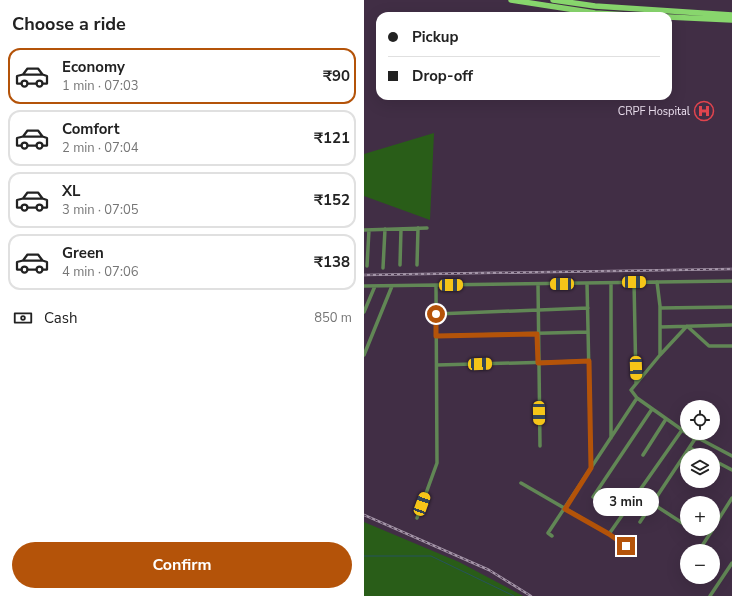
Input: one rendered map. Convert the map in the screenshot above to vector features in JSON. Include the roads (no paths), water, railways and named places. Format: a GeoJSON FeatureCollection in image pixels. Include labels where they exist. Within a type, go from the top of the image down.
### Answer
{"type":"FeatureCollection","features":[{"type":"Feature","properties":{"kind":"main road"},"geometry":{"type":"LineString","coordinates":[[511,0],[589,12]]}},
{"type":"Feature","properties":{"kind":"main road"},"geometry":{"type":"LineString","coordinates":[[553,0],[595,6],[732,15]]}},
{"type":"Feature","properties":{"kind":"main road"},"geometry":{"type":"LineString","coordinates":[[672,17],[732,20]]}},
{"type":"Feature","properties":{"kind":"street"},"geometry":{"type":"LineString","coordinates":[[417,265],[418,228]]}},
{"type":"Feature","properties":{"kind":"street"},"geometry":{"type":"LineString","coordinates":[[364,230],[427,228]]}},
{"type":"Feature","properties":{"kind":"street"},"geometry":{"type":"LineString","coordinates":[[383,268],[385,229]]}},
{"type":"Feature","properties":{"kind":"street"},"geometry":{"type":"LineString","coordinates":[[400,265],[401,229]]}},
{"type":"Feature","properties":{"kind":"street"},"geometry":{"type":"LineString","coordinates":[[367,266],[369,230]]}},
{"type":"Feature","properties":{"kind":"street"},"geometry":{"type":"LineString","coordinates":[[364,286],[732,281]]}},
{"type":"Feature","properties":{"kind":"street"},"geometry":{"type":"LineString","coordinates":[[634,282],[636,383]]}},
{"type":"Feature","properties":{"kind":"street"},"geometry":{"type":"LineString","coordinates":[[657,282],[660,308],[660,355]]}},
{"type":"Feature","properties":{"kind":"street"},"geometry":{"type":"LineString","coordinates":[[587,283],[591,468]]}},
{"type":"Feature","properties":{"kind":"street"},"geometry":{"type":"LineString","coordinates":[[611,283],[611,438]]}},
{"type":"Feature","properties":{"kind":"street"},"geometry":{"type":"LineString","coordinates":[[538,284],[537,334],[540,446]]}},
{"type":"Feature","properties":{"kind":"street"},"geometry":{"type":"LineString","coordinates":[[364,312],[375,286]]}},
{"type":"Feature","properties":{"kind":"street"},"geometry":{"type":"LineString","coordinates":[[364,355],[392,286]]}},
{"type":"Feature","properties":{"kind":"street"},"geometry":{"type":"LineString","coordinates":[[417,518],[437,463],[436,286]]}},
{"type":"Feature","properties":{"kind":"street"},"geometry":{"type":"LineString","coordinates":[[660,308],[732,307]]}},
{"type":"Feature","properties":{"kind":"street"},"geometry":{"type":"LineString","coordinates":[[436,314],[588,308]]}},
{"type":"Feature","properties":{"kind":"street"},"geometry":{"type":"LineString","coordinates":[[660,327],[732,324]]}},
{"type":"Feature","properties":{"kind":"street"},"geometry":{"type":"LineString","coordinates":[[688,326],[709,346],[732,346]]}},
{"type":"Feature","properties":{"kind":"street"},"geometry":{"type":"LineString","coordinates":[[680,429],[637,398],[631,390],[660,355],[688,326]]}},
{"type":"Feature","properties":{"kind":"street"},"geometry":{"type":"LineString","coordinates":[[436,336],[588,332]]}},
{"type":"Feature","properties":{"kind":"street"},"geometry":{"type":"LineString","coordinates":[[437,365],[589,361]]}},
{"type":"Feature","properties":{"kind":"street"},"geometry":{"type":"LineString","coordinates":[[552,536],[548,534],[637,398]]}},
{"type":"Feature","properties":{"kind":"street"},"geometry":{"type":"LineString","coordinates":[[594,497],[652,409]]}},
{"type":"Feature","properties":{"kind":"street"},"geometry":{"type":"LineString","coordinates":[[643,455],[666,419]]}},
{"type":"Feature","properties":{"kind":"street"},"geometry":{"type":"LineString","coordinates":[[609,534],[680,433]]}},
{"type":"Feature","properties":{"kind":"street"},"geometry":{"type":"LineString","coordinates":[[690,448],[694,440]]}},
{"type":"Feature","properties":{"kind":"street"},"geometry":{"type":"LineString","coordinates":[[702,440],[732,456]]}},
{"type":"Feature","properties":{"kind":"street"},"geometry":{"type":"LineString","coordinates":[[640,522],[680,463]]}},
{"type":"Feature","properties":{"kind":"street"},"geometry":{"type":"LineString","coordinates":[[720,464],[732,470]]}},
{"type":"Feature","properties":{"kind":"street"},"geometry":{"type":"LineString","coordinates":[[521,483],[609,534],[626,546]]}},
{"type":"Feature","properties":{"kind":"street"},"geometry":{"type":"LineString","coordinates":[[720,518],[732,498]]}},
{"type":"Feature","properties":{"kind":"street"},"geometry":{"type":"LineString","coordinates":[[653,504],[680,521]]}},
{"type":"Feature","properties":{"kind":"street"},"geometry":{"type":"LineString","coordinates":[[710,596],[732,563]]}},
{"type":"Feature","properties":{"kind":"waterway"},"geometry":{"type":"LineString","coordinates":[[364,556],[431,556],[514,596]]}},
{"type":"Feature","properties":{"kind":"railway"},"geometry":{"type":"LineString","coordinates":[[364,275],[732,269]]}},
{"type":"Feature","properties":{"kind":"railway"},"geometry":{"type":"LineString","coordinates":[[364,515],[489,570],[531,596]]}},
{"type":"Feature","properties":{"kind":"place","name":"CRPF Hospital"},"geometry":{"type":"Point","coordinates":[704,111]}}]}
